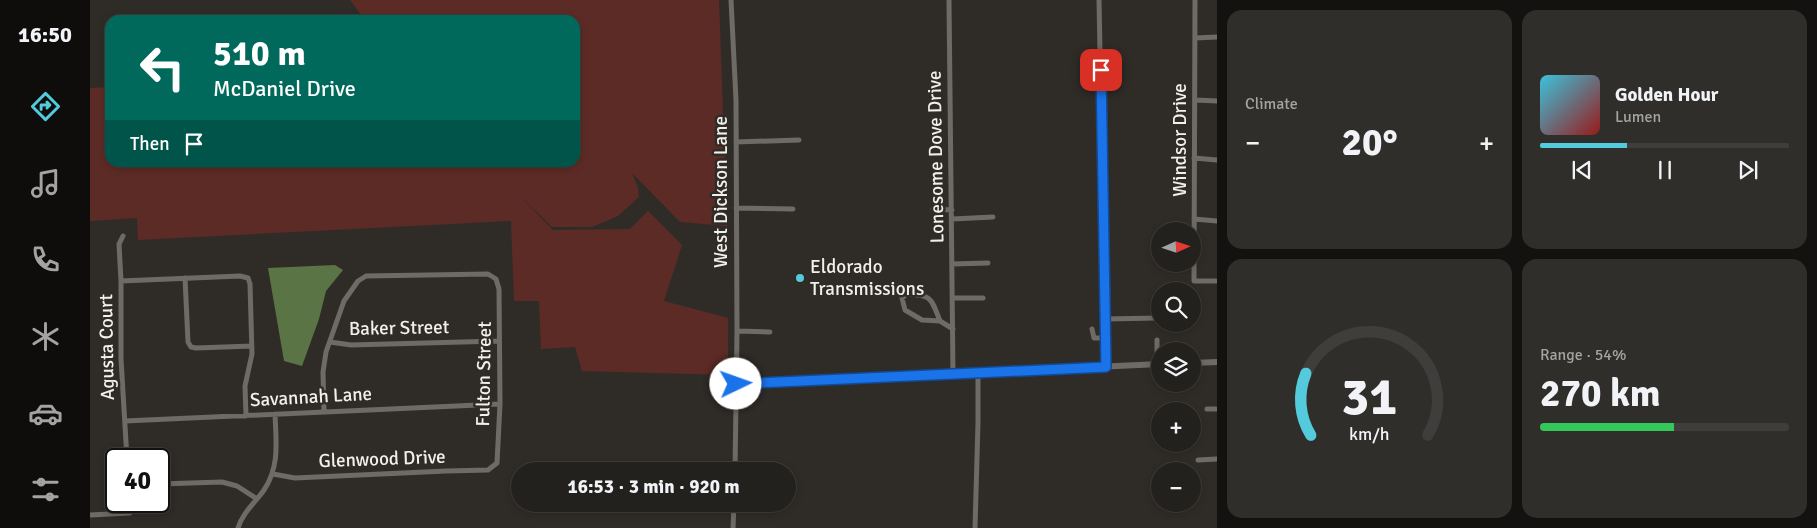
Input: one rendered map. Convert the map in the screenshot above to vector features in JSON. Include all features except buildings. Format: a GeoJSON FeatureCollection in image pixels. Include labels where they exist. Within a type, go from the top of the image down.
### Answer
{"type":"FeatureCollection","features":[{"type":"Feature","properties":{"kind":"street","name":"West Dickson Lane"},"geometry":{"type":"LineString","coordinates":[[731,0],[736,100],[737,331],[734,462]]}},
{"type":"Feature","properties":{"kind":"street","name":"Lonesome Dove Drive"},"geometry":{"type":"LineString","coordinates":[[949,0],[953,375]]}},
{"type":"Feature","properties":{"kind":"street"},"geometry":{"type":"LineString","coordinates":[[1099,0],[1106,367]]}},
{"type":"Feature","properties":{"kind":"street","name":"Windsor Drive"},"geometry":{"type":"LineString","coordinates":[[1195,0],[1194,281],[1217,281]]}},
{"type":"Feature","properties":{"kind":"street"},"geometry":{"type":"LineString","coordinates":[[1195,38],[1217,37]]}},
{"type":"Feature","properties":{"kind":"street"},"geometry":{"type":"LineString","coordinates":[[1195,100],[1217,101]]}},
{"type":"Feature","properties":{"kind":"street"},"geometry":{"type":"LineString","coordinates":[[736,142],[799,140]]}},
{"type":"Feature","properties":{"kind":"street"},"geometry":{"type":"LineString","coordinates":[[1194,158],[1217,160]]}},
{"type":"Feature","properties":{"kind":"street"},"geometry":{"type":"LineString","coordinates":[[736,208],[793,209]]}},
{"type":"Feature","properties":{"kind":"street"},"geometry":{"type":"LineString","coordinates":[[933,209],[952,210]]}},
{"type":"Feature","properties":{"kind":"street"},"geometry":{"type":"LineString","coordinates":[[952,219],[994,217]]}},
{"type":"Feature","properties":{"kind":"street"},"geometry":{"type":"LineString","coordinates":[[1194,220],[1217,221]]}},
{"type":"Feature","properties":{"kind":"street","name":"Agusta Court"},"geometry":{"type":"LineString","coordinates":[[123,236],[119,244],[121,359],[126,448]]}},
{"type":"Feature","properties":{"kind":"street"},"geometry":{"type":"LineString","coordinates":[[952,264],[988,263]]}},
{"type":"Feature","properties":{"kind":"street","name":"Fulton Street"},"geometry":{"type":"LineString","coordinates":[[330,342],[344,301],[358,281],[366,276],[488,274],[496,278],[499,289],[500,404],[496,463],[492,468]]}},
{"type":"Feature","properties":{"kind":"street"},"geometry":{"type":"LineString","coordinates":[[121,281],[240,276],[248,278],[250,284],[252,346],[245,386],[246,416]]}},
{"type":"Feature","properties":{"kind":"street"},"geometry":{"type":"LineString","coordinates":[[185,278],[188,342],[191,347],[252,346]]}},
{"type":"Feature","properties":{"kind":"street"},"geometry":{"type":"LineString","coordinates":[[940,321],[936,310],[927,296],[904,296],[902,306],[905,310],[922,320],[940,321],[954,329]]}},
{"type":"Feature","properties":{"kind":"street"},"geometry":{"type":"LineString","coordinates":[[952,298],[983,298]]}},
{"type":"Feature","properties":{"kind":"street"},"geometry":{"type":"LineString","coordinates":[[1106,319],[1151,318]]}},
{"type":"Feature","properties":{"kind":"street"},"geometry":{"type":"LineString","coordinates":[[1092,329],[1094,338],[1106,338]]}},
{"type":"Feature","properties":{"kind":"street"},"geometry":{"type":"LineString","coordinates":[[737,331],[770,332]]}},
{"type":"Feature","properties":{"kind":"street","name":"Baker Street"},"geometry":{"type":"LineString","coordinates":[[330,342],[351,345],[499,341]]}},
{"type":"Feature","properties":{"kind":"street"},"geometry":{"type":"LineString","coordinates":[[324,411],[324,372],[330,342]]}},
{"type":"Feature","properties":{"kind":"street"},"geometry":{"type":"LineString","coordinates":[[1201,363],[1217,362]]}},
{"type":"Feature","properties":{"kind":"street"},"geometry":{"type":"LineString","coordinates":[[736,384],[1151,364]]}},
{"type":"Feature","properties":{"kind":"street"},"geometry":{"type":"LineString","coordinates":[[975,528],[978,374]]}},
{"type":"Feature","properties":{"kind":"street","name":"Savannah Lane"},"geometry":{"type":"LineString","coordinates":[[125,421],[500,404]]}},
{"type":"Feature","properties":{"kind":"street"},"geometry":{"type":"LineString","coordinates":[[1207,410],[1217,409]]}},
{"type":"Feature","properties":{"kind":"street"},"geometry":{"type":"LineString","coordinates":[[238,528],[240,520],[264,490],[273,474],[276,458],[275,414]]}},
{"type":"Feature","properties":{"kind":"street"},"geometry":{"type":"LineString","coordinates":[[1198,460],[1217,459]]}},
{"type":"Feature","properties":{"kind":"street","name":"Glenwood Drive"},"geometry":{"type":"LineString","coordinates":[[273,474],[295,478],[488,470],[492,468]]}},
{"type":"Feature","properties":{"kind":"street"},"geometry":{"type":"LineString","coordinates":[[170,484],[222,482],[237,486],[256,499]]}},
{"type":"Feature","properties":{"kind":"street"},"geometry":{"type":"LineString","coordinates":[[733,528],[734,512]]}},
{"type":"Feature","properties":{"kind":"street"},"geometry":{"type":"LineString","coordinates":[[90,515],[130,513]]}},
{"type":"Feature","properties":{"kind":"shaded area"},"geometry":{"type":"Polygon","coordinates":[[[350,0],[719,0],[727,226],[680,222],[632,173],[638,188],[639,197],[618,216],[592,227],[552,227],[516,192],[553,230],[630,229],[648,211],[682,245],[664,301],[728,318],[728,375],[582,371],[575,347],[541,349],[539,301],[514,301],[511,221],[138,240],[137,218],[90,221],[90,88],[105,87],[105,167],[580,167],[580,15],[361,15],[350,0]]]}},
{"type":"Feature","properties":{"kind":"shaded area"},"geometry":{"type":"Polygon","coordinates":[[[335,265],[343,270],[326,291],[319,319],[302,366],[284,361],[268,268],[335,265]]]}},
{"type":"Feature","properties":{"kind":"place","name":"Eldorado Transmissions"},"geometry":{"type":"Point","coordinates":[800,278]}},
{"type":"Feature","properties":{"kind":"route"},"geometry":{"type":"LineString","coordinates":[[736,384],[1106,367],[1101,70]]}}]}
